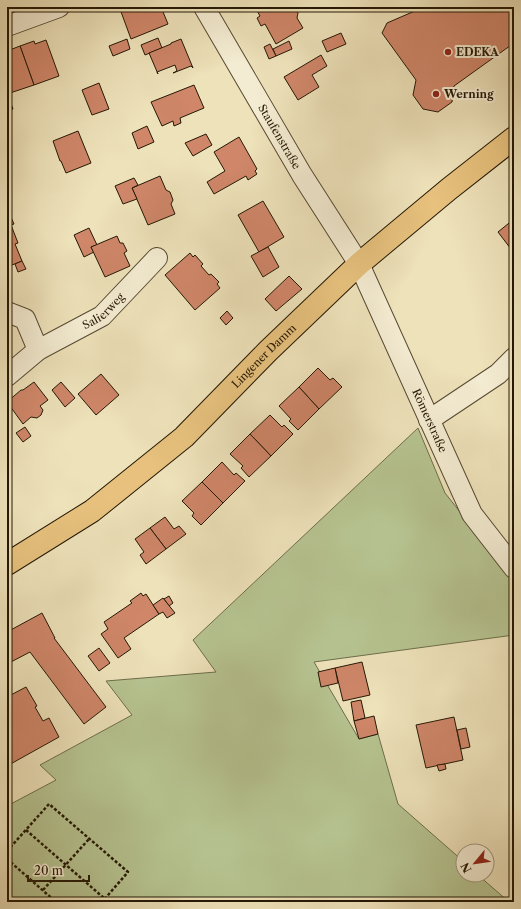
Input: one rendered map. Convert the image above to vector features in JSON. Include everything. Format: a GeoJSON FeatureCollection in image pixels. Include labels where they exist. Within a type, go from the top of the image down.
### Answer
{"type":"FeatureCollection","features":[{"type":"Feature","properties":{"kind":"main road","name":"Lingener Damm"},"geometry":{"type":"LineString","coordinates":[[7,564],[92,511],[184,437],[268,351],[359,264],[448,189],[514,138]]}},
{"type":"Feature","properties":{"kind":"street"},"geometry":{"type":"LineString","coordinates":[[7,26],[58,7]]}},
{"type":"Feature","properties":{"kind":"street","name":"Staufenstraße"},"geometry":{"type":"LineString","coordinates":[[204,7],[302,175],[359,264]]}},
{"type":"Feature","properties":{"kind":"street","name":"Salierweg"},"geometry":{"type":"LineString","coordinates":[[7,376],[38,350],[102,316],[157,258]]}},
{"type":"Feature","properties":{"kind":"street","name":"Römerstraße"},"geometry":{"type":"LineString","coordinates":[[359,264],[472,514],[511,560]]}},
{"type":"Feature","properties":{"kind":"street"},"geometry":{"type":"LineString","coordinates":[[7,312],[25,319],[38,350]]}},
{"type":"Feature","properties":{"kind":"street"},"geometry":{"type":"LineString","coordinates":[[429,420],[498,374],[514,358]]}},
{"type":"Feature","properties":{"kind":"path"},"geometry":{"type":"LineString","coordinates":[[7,851],[49,804],[128,872],[102,902]]}},
{"type":"Feature","properties":{"kind":"path"},"geometry":{"type":"LineString","coordinates":[[26,830],[105,898]]}},
{"type":"Feature","properties":{"kind":"path"},"geometry":{"type":"LineString","coordinates":[[43,890],[89,838]]}},
{"type":"Feature","properties":{"kind":"path"},"geometry":{"type":"LineString","coordinates":[[7,860],[56,902]]}},
{"type":"Feature","properties":{"kind":"green space"},"geometry":{"type":"Polygon","coordinates":[[[418,428],[445,493],[514,580],[514,635],[314,662],[359,739],[378,734],[398,804],[455,854],[455,883],[487,883],[509,902],[7,902],[7,806],[56,780],[40,765],[132,715],[106,681],[216,672],[193,640],[418,428]]]}},
{"type":"Feature","properties":{"kind":"building"},"geometry":{"type":"Polygon","coordinates":[[[125,7],[161,7],[168,24],[131,39],[120,9],[125,7]]]}},
{"type":"Feature","properties":{"kind":"building"},"geometry":{"type":"Polygon","coordinates":[[[255,7],[295,7],[298,13],[297,18],[303,28],[276,44],[265,24],[261,26],[257,18],[260,16],[255,7]]]}},
{"type":"Feature","properties":{"kind":"building","name":"EDEKA"},"geometry":{"type":"Polygon","coordinates":[[[424,7],[514,7],[514,43],[454,86],[452,102],[438,112],[423,109],[413,95],[416,80],[382,33],[387,23],[424,7]]]}},
{"type":"Feature","properties":{"kind":"building"},"geometry":{"type":"Polygon","coordinates":[[[341,33],[346,44],[327,52],[322,41],[341,33]]]}},
{"type":"Feature","properties":{"kind":"building"},"geometry":{"type":"Polygon","coordinates":[[[158,38],[162,48],[145,55],[141,45],[158,38]]]}},
{"type":"Feature","properties":{"kind":"building"},"geometry":{"type":"Polygon","coordinates":[[[127,39],[130,49],[113,56],[109,46],[127,39]]]}},
{"type":"Feature","properties":{"kind":"building"},"geometry":{"type":"Polygon","coordinates":[[[181,39],[193,68],[191,66],[173,73],[177,71],[175,65],[157,72],[149,53],[181,39]]]}},
{"type":"Feature","properties":{"kind":"building"},"geometry":{"type":"Polygon","coordinates":[[[46,40],[59,76],[34,85],[20,46],[34,41],[35,44],[46,40]]]}},
{"type":"Feature","properties":{"kind":"building"},"geometry":{"type":"Polygon","coordinates":[[[289,41],[292,49],[276,56],[273,49],[289,41]]]}},
{"type":"Feature","properties":{"kind":"building"},"geometry":{"type":"Polygon","coordinates":[[[270,44],[276,56],[269,59],[264,47],[270,44]]]}},
{"type":"Feature","properties":{"kind":"building"},"geometry":{"type":"Polygon","coordinates":[[[20,46],[34,85],[7,94],[7,51],[20,46]]]}},
{"type":"Feature","properties":{"kind":"building"},"geometry":{"type":"Polygon","coordinates":[[[321,55],[327,66],[312,75],[319,87],[298,100],[284,77],[321,55]]]}},
{"type":"Feature","properties":{"kind":"building"},"geometry":{"type":"Polygon","coordinates":[[[99,83],[109,109],[92,115],[82,90],[99,83]]]}},
{"type":"Feature","properties":{"kind":"building"},"geometry":{"type":"Polygon","coordinates":[[[194,85],[204,108],[180,118],[181,123],[174,126],[173,121],[162,126],[151,102],[194,85]]]}},
{"type":"Feature","properties":{"kind":"building"},"geometry":{"type":"Polygon","coordinates":[[[7,93],[13,109],[7,111],[7,93]]]}},
{"type":"Feature","properties":{"kind":"building"},"geometry":{"type":"Polygon","coordinates":[[[147,126],[154,142],[138,149],[132,133],[147,126]]]}},
{"type":"Feature","properties":{"kind":"building"},"geometry":{"type":"Polygon","coordinates":[[[78,131],[91,163],[66,173],[53,141],[78,131]]]}},
{"type":"Feature","properties":{"kind":"building"},"geometry":{"type":"Polygon","coordinates":[[[206,134],[212,145],[193,156],[185,143],[206,134]]]}},
{"type":"Feature","properties":{"kind":"building"},"geometry":{"type":"Polygon","coordinates":[[[239,137],[257,169],[255,171],[257,174],[248,180],[246,176],[214,194],[207,182],[225,171],[214,152],[239,137]]]}},
{"type":"Feature","properties":{"kind":"building"},"geometry":{"type":"Polygon","coordinates":[[[160,176],[166,190],[170,192],[173,200],[171,204],[175,214],[148,225],[132,188],[160,176]]]}},
{"type":"Feature","properties":{"kind":"building"},"geometry":{"type":"Polygon","coordinates":[[[134,178],[138,185],[132,188],[137,199],[123,204],[115,186],[134,178]]]}},
{"type":"Feature","properties":{"kind":"building"},"geometry":{"type":"Polygon","coordinates":[[[263,201],[284,237],[259,252],[238,215],[263,201]]]}},
{"type":"Feature","properties":{"kind":"building"},"geometry":{"type":"Polygon","coordinates":[[[10,215],[14,224],[7,226],[7,216],[10,215]]]}},
{"type":"Feature","properties":{"kind":"building"},"geometry":{"type":"Polygon","coordinates":[[[514,219],[514,253],[498,232],[514,219]]]}},
{"type":"Feature","properties":{"kind":"building"},"geometry":{"type":"Polygon","coordinates":[[[11,225],[18,243],[15,244],[22,261],[7,267],[7,226],[11,225]]]}},
{"type":"Feature","properties":{"kind":"building"},"geometry":{"type":"Polygon","coordinates":[[[89,228],[97,245],[91,247],[94,252],[84,257],[74,235],[89,228]]]}},
{"type":"Feature","properties":{"kind":"building"},"geometry":{"type":"Polygon","coordinates":[[[117,236],[120,243],[123,243],[127,251],[124,253],[130,266],[105,277],[91,247],[117,236]]]}},
{"type":"Feature","properties":{"kind":"building"},"geometry":{"type":"Polygon","coordinates":[[[268,247],[279,267],[263,277],[251,256],[268,247]]]}},
{"type":"Feature","properties":{"kind":"building"},"geometry":{"type":"Polygon","coordinates":[[[190,253],[193,257],[195,255],[203,264],[201,266],[209,275],[211,274],[219,282],[217,284],[220,288],[195,310],[165,275],[190,253]]]}},
{"type":"Feature","properties":{"kind":"building"},"geometry":{"type":"Polygon","coordinates":[[[22,261],[26,269],[18,272],[15,264],[22,261]]]}},
{"type":"Feature","properties":{"kind":"building"},"geometry":{"type":"Polygon","coordinates":[[[289,276],[302,289],[276,311],[265,299],[289,276]]]}},
{"type":"Feature","properties":{"kind":"building"},"geometry":{"type":"Polygon","coordinates":[[[227,311],[233,318],[226,325],[220,318],[227,311]]]}},
{"type":"Feature","properties":{"kind":"building"},"geometry":{"type":"Polygon","coordinates":[[[318,368],[330,380],[333,378],[342,387],[319,409],[299,387],[318,368]]]}},
{"type":"Feature","properties":{"kind":"building"},"geometry":{"type":"Polygon","coordinates":[[[101,374],[119,395],[96,415],[78,394],[101,374]]]}},
{"type":"Feature","properties":{"kind":"building"},"geometry":{"type":"Polygon","coordinates":[[[34,382],[48,400],[40,406],[43,410],[41,415],[37,418],[31,417],[23,424],[7,402],[21,390],[34,382]]]}},
{"type":"Feature","properties":{"kind":"building"},"geometry":{"type":"Polygon","coordinates":[[[61,382],[75,398],[65,407],[52,390],[61,382]]]}},
{"type":"Feature","properties":{"kind":"building"},"geometry":{"type":"Polygon","coordinates":[[[299,387],[319,409],[298,430],[289,421],[291,419],[279,406],[299,387]]]}},
{"type":"Feature","properties":{"kind":"building"},"geometry":{"type":"Polygon","coordinates":[[[270,415],[282,427],[284,425],[293,434],[271,456],[250,434],[270,415]]]}},
{"type":"Feature","properties":{"kind":"building"},"geometry":{"type":"Polygon","coordinates":[[[25,427],[31,436],[23,442],[16,433],[25,427]]]}},
{"type":"Feature","properties":{"kind":"building"},"geometry":{"type":"Polygon","coordinates":[[[250,434],[271,456],[249,477],[241,468],[243,466],[230,454],[250,434]]]}},
{"type":"Feature","properties":{"kind":"building"},"geometry":{"type":"Polygon","coordinates":[[[222,462],[234,475],[236,473],[245,481],[223,503],[202,482],[222,462]]]}},
{"type":"Feature","properties":{"kind":"building"},"geometry":{"type":"Polygon","coordinates":[[[202,482],[223,503],[201,525],[192,516],[194,513],[182,501],[202,482]]]}},
{"type":"Feature","properties":{"kind":"building"},"geometry":{"type":"Polygon","coordinates":[[[165,517],[174,529],[179,526],[186,534],[166,549],[150,528],[165,517]]]}},
{"type":"Feature","properties":{"kind":"building"},"geometry":{"type":"Polygon","coordinates":[[[150,528],[166,549],[146,564],[140,555],[144,552],[135,539],[150,528]]]}},
{"type":"Feature","properties":{"kind":"building"},"geometry":{"type":"Polygon","coordinates":[[[141,593],[143,596],[146,594],[159,614],[124,638],[131,649],[118,658],[101,634],[108,629],[104,622],[132,603],[130,601],[141,593]]]}},
{"type":"Feature","properties":{"kind":"building"},"geometry":{"type":"Polygon","coordinates":[[[169,596],[173,603],[169,606],[164,599],[169,596]]]}},
{"type":"Feature","properties":{"kind":"building"},"geometry":{"type":"Polygon","coordinates":[[[163,598],[175,613],[167,618],[163,612],[159,614],[153,605],[163,598]]]}},
{"type":"Feature","properties":{"kind":"building"},"geometry":{"type":"Polygon","coordinates":[[[42,613],[54,638],[106,707],[84,724],[30,652],[7,664],[7,632],[42,613]]]}},
{"type":"Feature","properties":{"kind":"building"},"geometry":{"type":"Polygon","coordinates":[[[99,648],[110,663],[99,671],[88,656],[99,648]]]}},
{"type":"Feature","properties":{"kind":"building"},"geometry":{"type":"Polygon","coordinates":[[[362,662],[370,695],[343,701],[335,668],[362,662]]]}},
{"type":"Feature","properties":{"kind":"building"},"geometry":{"type":"Polygon","coordinates":[[[335,668],[338,683],[321,687],[318,672],[335,668]]]}},
{"type":"Feature","properties":{"kind":"building"},"geometry":{"type":"Polygon","coordinates":[[[26,687],[37,706],[35,707],[43,721],[49,718],[59,737],[7,766],[7,697],[26,687]]]}},
{"type":"Feature","properties":{"kind":"building"},"geometry":{"type":"Polygon","coordinates":[[[361,700],[365,718],[354,721],[351,702],[361,700]]]}},
{"type":"Feature","properties":{"kind":"building"},"geometry":{"type":"Polygon","coordinates":[[[374,716],[378,734],[359,739],[354,721],[374,716]]]}},
{"type":"Feature","properties":{"kind":"building"},"geometry":{"type":"Polygon","coordinates":[[[454,717],[463,760],[426,768],[416,725],[454,717]]]}},
{"type":"Feature","properties":{"kind":"building"},"geometry":{"type":"Polygon","coordinates":[[[466,728],[470,747],[461,749],[457,730],[466,728]]]}},
{"type":"Feature","properties":{"kind":"building"},"geometry":{"type":"Polygon","coordinates":[[[445,764],[446,769],[439,771],[437,765],[445,764]]]}},
{"type":"Feature","properties":{"kind":"place","name":"EDEKA"},"geometry":{"type":"Point","coordinates":[448,52]}},
{"type":"Feature","properties":{"kind":"place","name":"Werning"},"geometry":{"type":"Point","coordinates":[436,94]}}]}
